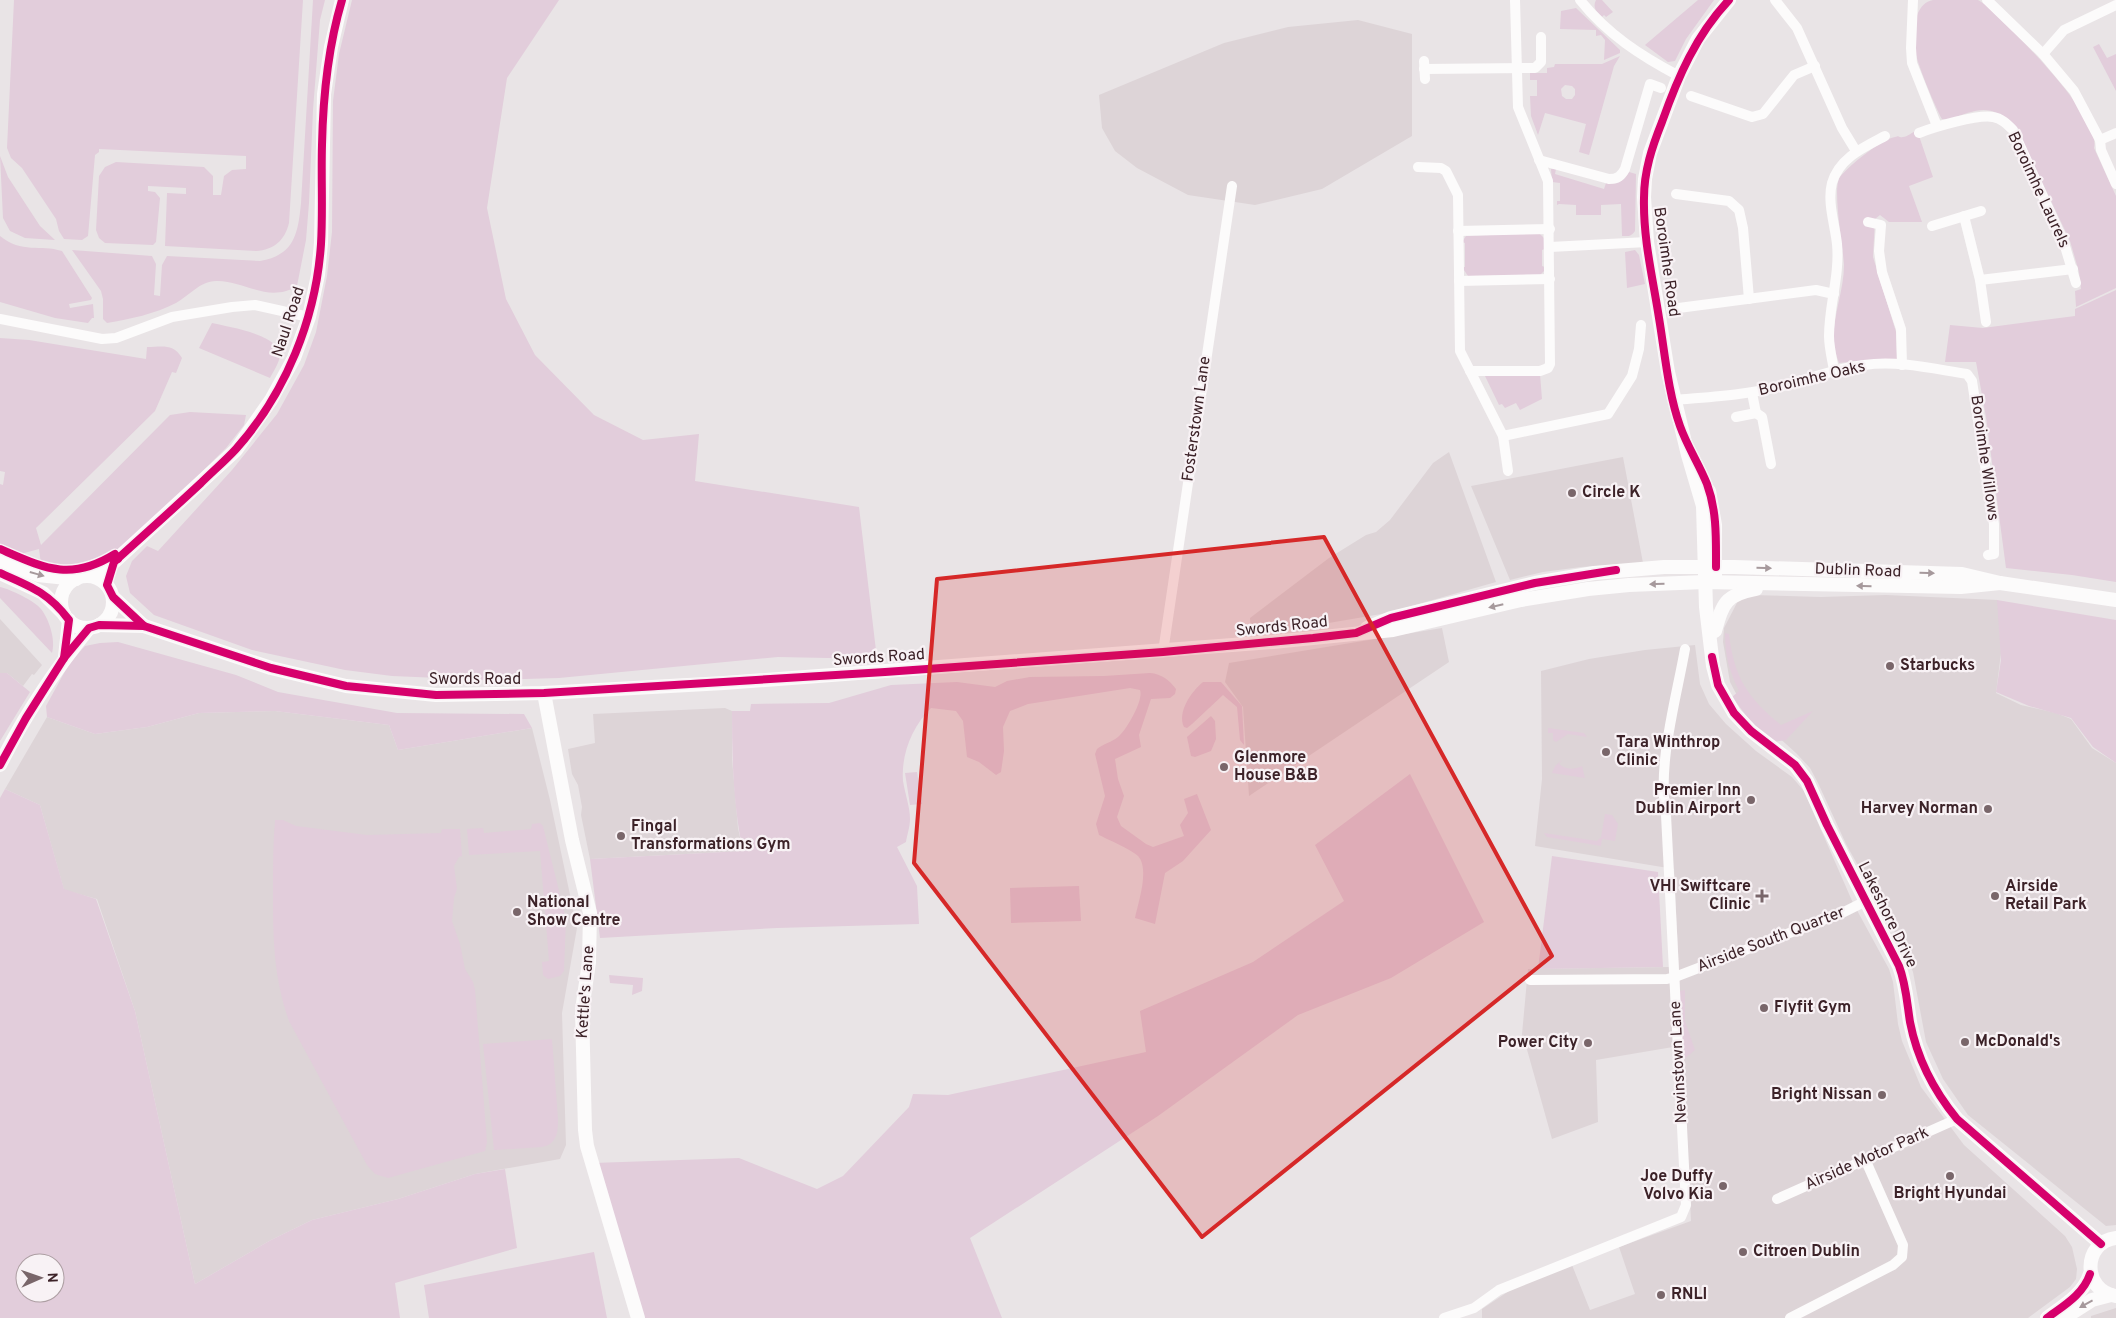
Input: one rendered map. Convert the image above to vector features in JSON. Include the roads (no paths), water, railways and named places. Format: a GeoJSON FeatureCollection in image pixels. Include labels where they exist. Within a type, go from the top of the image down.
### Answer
{"type":"FeatureCollection","features":[{"type":"Feature","properties":{"kind":"main road","name":"Naul Road"},"geometry":{"type":"LineString","coordinates":[[81,578],[114,562],[236,450],[254,426],[294,358],[309,317],[318,275],[321,243],[324,94],[331,47],[342,0]]}},
{"type":"Feature","properties":{"kind":"main road","name":"Boroimhe Road"},"geometry":{"type":"LineString","coordinates":[[1710,567],[1715,525],[1711,498],[1704,477],[1680,427],[1673,400],[1644,220],[1644,179],[1650,153],[1679,76],[1698,39],[1729,0]]}},
{"type":"Feature","properties":{"kind":"main road"},"geometry":{"type":"LineString","coordinates":[[0,560],[38,575],[100,580],[110,591],[111,613],[107,619],[94,627],[64,658],[26,718],[0,765]]}},
{"type":"Feature","properties":{"kind":"main road","name":"Naul Road"},"geometry":{"type":"LineString","coordinates":[[110,591],[114,562]]}},
{"type":"Feature","properties":{"kind":"main road","name":"Swords Road"},"geometry":{"type":"LineString","coordinates":[[1356,633],[1391,618],[1568,577],[1631,569],[1710,567]]}},
{"type":"Feature","properties":{"kind":"main road","name":"Lakeshore Drive"},"geometry":{"type":"LineString","coordinates":[[1710,567],[1708,631],[1718,685],[1734,713],[1751,731],[1795,765],[1807,781],[1902,975],[1910,1024],[1920,1057],[1941,1100],[1957,1119],[2101,1244]]}},
{"type":"Feature","properties":{"kind":"main road","name":"Dublin Road"},"geometry":{"type":"LineString","coordinates":[[1710,567],[1962,574],[2000,583],[2116,600]]}},
{"type":"Feature","properties":{"kind":"main road"},"geometry":{"type":"LineString","coordinates":[[0,573],[43,593],[76,625],[94,627]]}},
{"type":"Feature","properties":{"kind":"main road"},"geometry":{"type":"LineString","coordinates":[[64,658],[67,617],[61,602],[63,592],[70,582],[81,578]]}},
{"type":"Feature","properties":{"kind":"main road","name":"Swords Road"},"geometry":{"type":"LineString","coordinates":[[94,627],[144,626],[271,668],[346,686],[436,695],[544,693],[733,682],[1163,652],[1273,642],[1393,630],[1521,600],[1588,589],[1656,583],[1710,582]]}},
{"type":"Feature","properties":{"kind":"main road","name":"Lakeshore Drive"},"geometry":{"type":"LineString","coordinates":[[1710,582],[1715,631],[1712,657]]}},
{"type":"Feature","properties":{"kind":"main road","name":"Dublin Road"},"geometry":{"type":"LineString","coordinates":[[1710,582],[1774,585],[1961,587],[2000,583]]}},
{"type":"Feature","properties":{"kind":"main road"},"geometry":{"type":"LineString","coordinates":[[1715,631],[1720,615],[1729,598],[1740,592],[1774,585]]}},
{"type":"Feature","properties":{"kind":"main road","name":"Swords Road"},"geometry":{"type":"LineString","coordinates":[[110,591],[144,626]]}},
{"type":"Feature","properties":{"kind":"main road","name":"Kettle's Lane"},"geometry":{"type":"LineString","coordinates":[[544,693],[572,840],[590,913],[589,962],[582,1010],[587,1146],[638,1318]]}},
{"type":"Feature","properties":{"kind":"main road"},"geometry":{"type":"LineString","coordinates":[[2047,1318],[2077,1295],[2088,1282],[2091,1257],[2101,1244],[2116,1238]]}},
{"type":"Feature","properties":{"kind":"main road"},"geometry":{"type":"LineString","coordinates":[[2090,1274],[2098,1287],[2113,1295]]}},
{"type":"Feature","properties":{"kind":"main road"},"geometry":{"type":"LineString","coordinates":[[2064,1318],[2092,1300],[2113,1295]]}},
{"type":"Feature","properties":{"kind":"street"},"geometry":{"type":"LineString","coordinates":[[1470,371],[1540,370],[1548,368],[1550,359],[1548,181],[1518,107],[1515,0]]}},
{"type":"Feature","properties":{"kind":"street"},"geometry":{"type":"LineString","coordinates":[[1775,0],[1797,28],[1842,128],[1856,151]]}},
{"type":"Feature","properties":{"kind":"street"},"geometry":{"type":"LineString","coordinates":[[1913,0],[1911,30],[1912,63],[1937,126]]}},
{"type":"Feature","properties":{"kind":"street"},"geometry":{"type":"LineString","coordinates":[[1987,0],[2043,54],[2074,91],[2100,140],[2101,150],[2116,184]]}},
{"type":"Feature","properties":{"kind":"street"},"geometry":{"type":"LineString","coordinates":[[1584,2],[1619,40],[1649,60],[1679,76]]}},
{"type":"Feature","properties":{"kind":"street"},"geometry":{"type":"LineString","coordinates":[[2043,54],[2064,30],[2116,5]]}},
{"type":"Feature","properties":{"kind":"street"},"geometry":{"type":"LineString","coordinates":[[1424,70],[1535,68],[1539,66],[1541,37]]}},
{"type":"Feature","properties":{"kind":"street"},"geometry":{"type":"LineString","coordinates":[[1691,96],[1752,117],[1763,114],[1794,75],[1815,66]]}},
{"type":"Feature","properties":{"kind":"street"},"geometry":{"type":"LineString","coordinates":[[1540,160],[1616,179],[1622,175],[1650,84],[1661,88]]}},
{"type":"Feature","properties":{"kind":"street","name":"Boroimhe Laurels"},"geometry":{"type":"LineString","coordinates":[[1919,133],[1937,126],[1984,116],[1995,117],[2004,121],[2013,130],[2064,243],[2076,283]]}},
{"type":"Feature","properties":{"kind":"street"},"geometry":{"type":"LineString","coordinates":[[2100,140],[2116,133]]}},
{"type":"Feature","properties":{"kind":"street"},"geometry":{"type":"LineString","coordinates":[[1834,370],[1829,336],[1838,271],[1837,246],[1831,204],[1832,184],[1836,173],[1856,151],[1885,136]]}},
{"type":"Feature","properties":{"kind":"street"},"geometry":{"type":"LineString","coordinates":[[1418,167],[1436,167],[1446,171],[1458,195],[1460,351],[1503,436],[1508,471]]}},
{"type":"Feature","properties":{"kind":"street","name":"Fosterstown Lane"},"geometry":{"type":"LineString","coordinates":[[1163,652],[1232,186]]}},
{"type":"Feature","properties":{"kind":"street"},"geometry":{"type":"LineString","coordinates":[[1676,194],[1728,201],[1739,210],[1743,228],[1749,299]]}},
{"type":"Feature","properties":{"kind":"street"},"geometry":{"type":"LineString","coordinates":[[1932,226],[1981,211]]}},
{"type":"Feature","properties":{"kind":"street"},"geometry":{"type":"LineString","coordinates":[[1964,216],[1980,280],[1986,322]]}},
{"type":"Feature","properties":{"kind":"street"},"geometry":{"type":"LineString","coordinates":[[1868,222],[1881,225],[1879,251],[1882,272],[1901,329],[1902,364]]}},
{"type":"Feature","properties":{"kind":"street"},"geometry":{"type":"LineString","coordinates":[[1458,231],[1550,229]]}},
{"type":"Feature","properties":{"kind":"street"},"geometry":{"type":"LineString","coordinates":[[1550,247],[1622,245],[1647,242]]}},
{"type":"Feature","properties":{"kind":"street","name":"Boroimhe Laurels"},"geometry":{"type":"LineString","coordinates":[[1980,280],[2073,269]]}},
{"type":"Feature","properties":{"kind":"street"},"geometry":{"type":"LineString","coordinates":[[1459,281],[1550,279]]}},
{"type":"Feature","properties":{"kind":"street"},"geometry":{"type":"LineString","coordinates":[[1671,309],[1816,290],[1834,294]]}},
{"type":"Feature","properties":{"kind":"street"},"geometry":{"type":"LineString","coordinates":[[0,319],[102,339],[116,338],[172,317],[232,307],[255,305],[309,317]]}},
{"type":"Feature","properties":{"kind":"street"},"geometry":{"type":"LineString","coordinates":[[1503,436],[1608,414],[1632,376],[1639,349],[1641,325]]}},
{"type":"Feature","properties":{"kind":"street","name":"Boroimhe Oaks"},"geometry":{"type":"LineString","coordinates":[[1673,400],[1752,393],[1834,370],[1866,364],[1902,364],[1951,372]]}},
{"type":"Feature","properties":{"kind":"street","name":"Boroimhe Willows"},"geometry":{"type":"LineString","coordinates":[[1951,372],[1967,374],[1972,381],[1994,524],[1994,554],[1988,555]]}},
{"type":"Feature","properties":{"kind":"street"},"geometry":{"type":"LineString","coordinates":[[1752,393],[1756,413]]}},
{"type":"Feature","properties":{"kind":"street"},"geometry":{"type":"LineString","coordinates":[[1736,417],[1756,413],[1762,417],[1771,464]]}},
{"type":"Feature","properties":{"kind":"street","name":"Nevinstown Lane"},"geometry":{"type":"LineString","coordinates":[[1444,1318],[1474,1308],[1499,1290],[1681,1217],[1686,1205],[1666,816],[1663,797],[1663,773],[1685,649]]}},
{"type":"Feature","properties":{"kind":"street","name":"Airside South Quarter"},"geometry":{"type":"LineString","coordinates":[[1530,980],[1667,979],[1844,912],[1866,901]]}},
{"type":"Feature","properties":{"kind":"street","name":"Airside Motor Park"},"geometry":{"type":"LineString","coordinates":[[1777,1199],[1957,1119]]}},
{"type":"Feature","properties":{"kind":"street"},"geometry":{"type":"LineString","coordinates":[[1790,1318],[1877,1274],[1902,1257],[1904,1245],[1866,1159]]}},
{"type":"Feature","properties":{"kind":"place","name":"Circle K"},"geometry":{"type":"Point","coordinates":[1572,493]}},
{"type":"Feature","properties":{"kind":"place","name":"Starbucks"},"geometry":{"type":"Point","coordinates":[1890,666]}},
{"type":"Feature","properties":{"kind":"place","name":"Tara Winthrop Clinic"},"geometry":{"type":"Point","coordinates":[1606,752]}},
{"type":"Feature","properties":{"kind":"place","name":"Glenmore House B&B"},"geometry":{"type":"Point","coordinates":[1224,767]}},
{"type":"Feature","properties":{"kind":"place","name":"Premier Inn Dublin Airport"},"geometry":{"type":"Point","coordinates":[1751,800]}},
{"type":"Feature","properties":{"kind":"place","name":"Harvey Norman"},"geometry":{"type":"Point","coordinates":[1988,809]}},
{"type":"Feature","properties":{"kind":"place","name":"Fingal Transformations Gym"},"geometry":{"type":"Point","coordinates":[621,836]}},
{"type":"Feature","properties":{"kind":"place","name":"VHI Swiftcare Clinic"},"geometry":{"type":"Point","coordinates":[1762,896]}},
{"type":"Feature","properties":{"kind":"place","name":"Airside Retail Park"},"geometry":{"type":"Point","coordinates":[1995,896]}},
{"type":"Feature","properties":{"kind":"place","name":"National Show Centre"},"geometry":{"type":"Point","coordinates":[517,912]}},
{"type":"Feature","properties":{"kind":"place","name":"Flyfit Gym"},"geometry":{"type":"Point","coordinates":[1764,1008]}},
{"type":"Feature","properties":{"kind":"place","name":"McDonald's"},"geometry":{"type":"Point","coordinates":[1965,1042]}},
{"type":"Feature","properties":{"kind":"place","name":"Power City"},"geometry":{"type":"Point","coordinates":[1588,1043]}},
{"type":"Feature","properties":{"kind":"place","name":"Bright Nissan"},"geometry":{"type":"Point","coordinates":[1882,1095]}},
{"type":"Feature","properties":{"kind":"place","name":"Bright Hyundai"},"geometry":{"type":"Point","coordinates":[1950,1176]}},
{"type":"Feature","properties":{"kind":"place","name":"Joe Duffy Volvo Kia"},"geometry":{"type":"Point","coordinates":[1723,1186]}},
{"type":"Feature","properties":{"kind":"place","name":"Citroen Dublin"},"geometry":{"type":"Point","coordinates":[1743,1252]}},
{"type":"Feature","properties":{"kind":"place","name":"RNLI"},"geometry":{"type":"Point","coordinates":[1661,1295]}}]}
